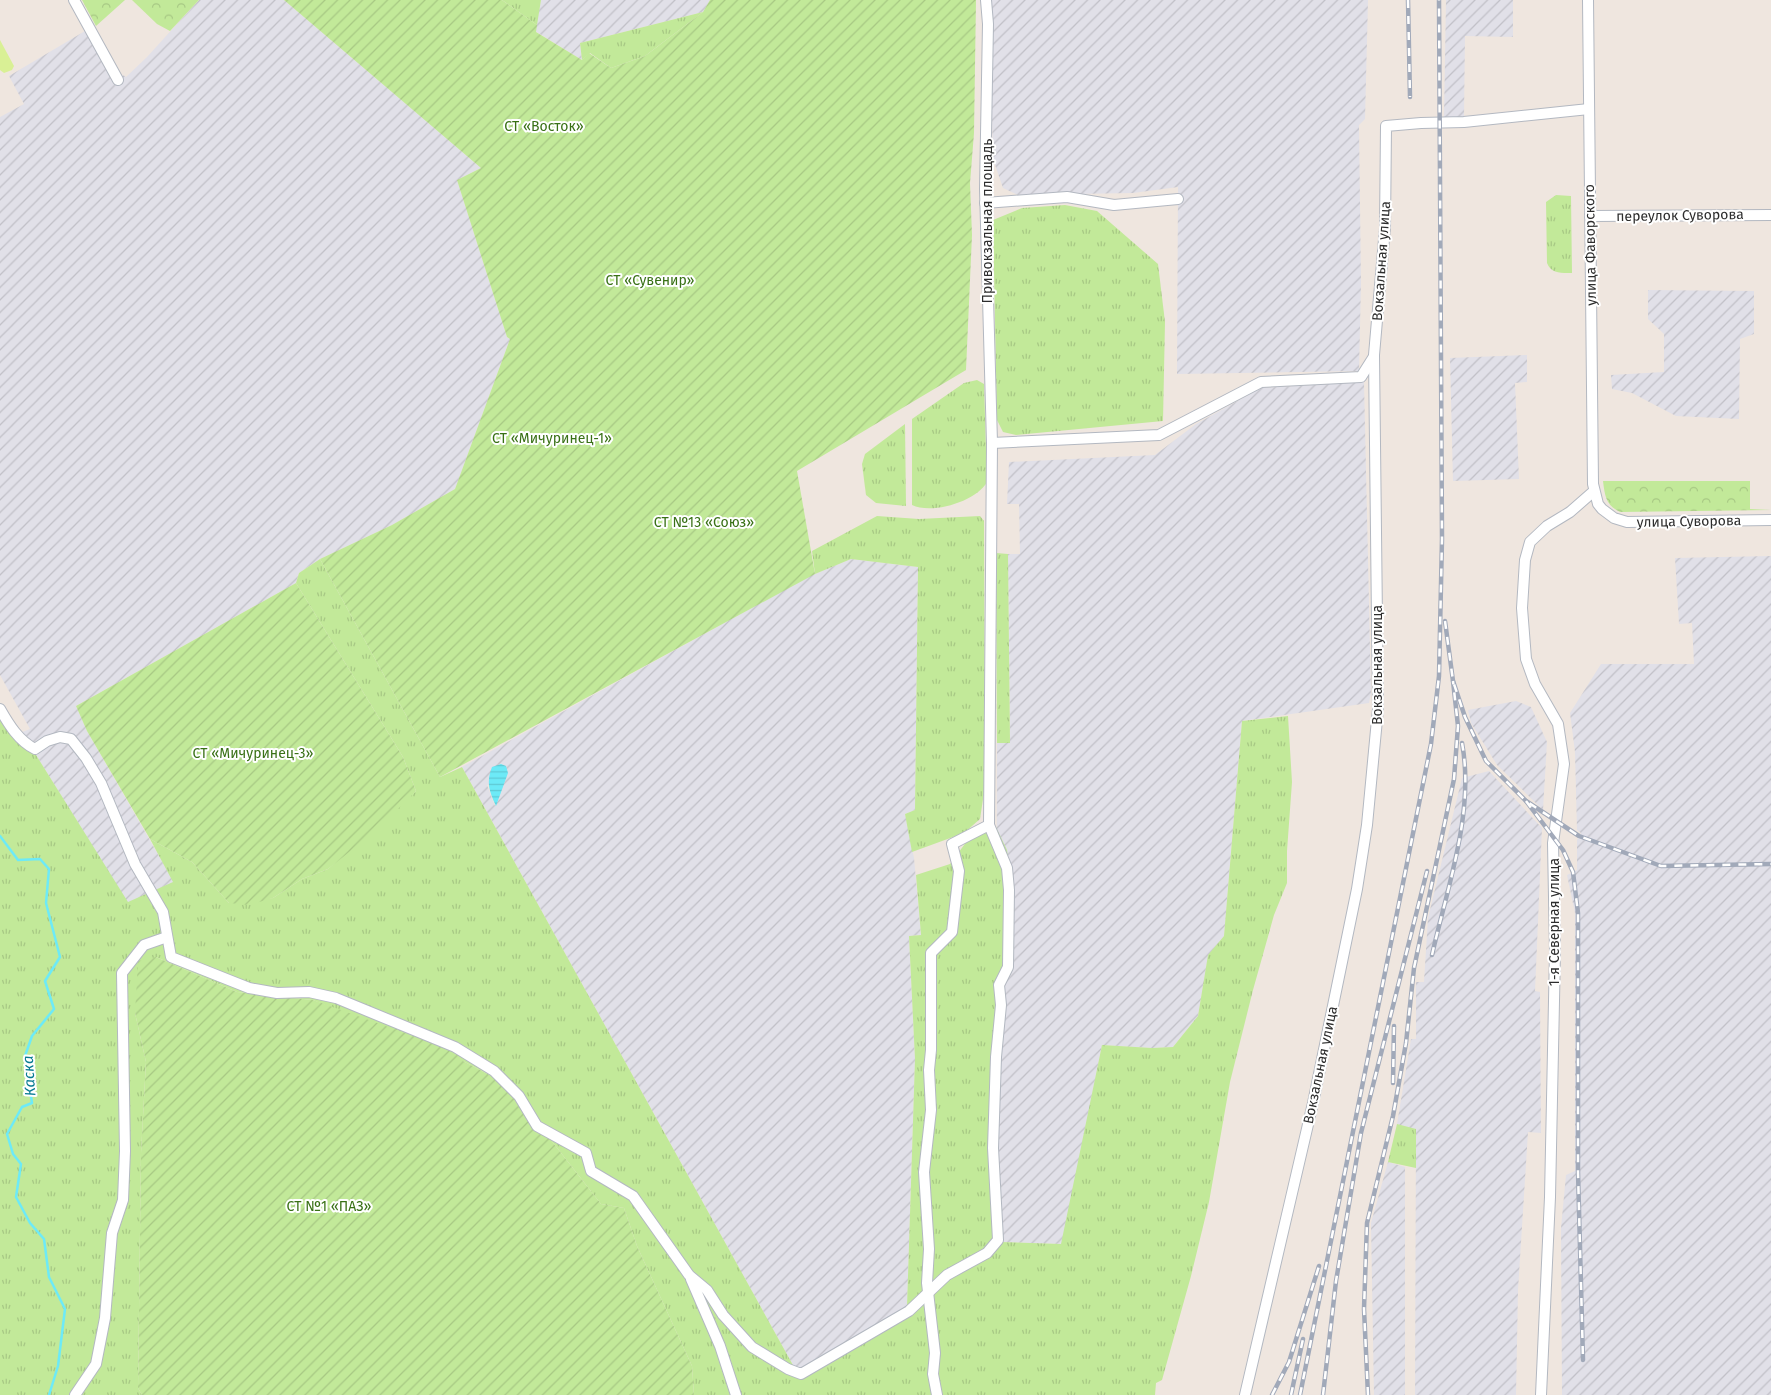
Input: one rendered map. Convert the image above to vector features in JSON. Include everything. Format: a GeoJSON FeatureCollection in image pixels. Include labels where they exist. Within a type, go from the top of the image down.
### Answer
{"type":"FeatureCollection","features":[{"type":"Feature","properties":{"kind":"street"},"geometry":{"type":"LineString","coordinates":[[74,0],[118,80]]}},
{"type":"Feature","properties":{"kind":"street","name":"Привокзальная площадь"},"geometry":{"type":"LineString","coordinates":[[986,0],[988,24],[985,203],[992,442],[989,825]]}},
{"type":"Feature","properties":{"kind":"street","name":"улица Фаворского"},"geometry":{"type":"LineString","coordinates":[[1588,0],[1594,490]]}},
{"type":"Feature","properties":{"kind":"street","name":"Вокзальная улица"},"geometry":{"type":"LineString","coordinates":[[1244,1395],[1313,1103],[1357,889],[1367,825],[1378,709],[1374,356],[1385,228],[1386,126],[1464,122],[1588,109]]}},
{"type":"Feature","properties":{"kind":"street"},"geometry":{"type":"LineString","coordinates":[[985,203],[1067,197],[1114,205],[1178,199]]}},
{"type":"Feature","properties":{"kind":"street","name":"переулок Суворова"},"geometry":{"type":"LineString","coordinates":[[1590,216],[1771,214]]}},
{"type":"Feature","properties":{"kind":"street"},"geometry":{"type":"LineString","coordinates":[[992,442],[1159,435],[1261,382],[1361,377],[1369,368],[1374,356]]}},
{"type":"Feature","properties":{"kind":"street","name":"улица Суворова"},"geometry":{"type":"LineString","coordinates":[[1594,490],[1598,504],[1602,509],[1614,518],[1627,522],[1771,520]]}},
{"type":"Feature","properties":{"kind":"street","name":"1-я Северная улица"},"geometry":{"type":"LineString","coordinates":[[1541,1395],[1550,1197],[1555,952],[1553,843],[1564,764],[1558,724],[1535,684],[1526,659],[1522,608],[1525,560],[1530,542],[1547,526],[1570,512],[1594,490]]}},
{"type":"Feature","properties":{"kind":"street"},"geometry":{"type":"LineString","coordinates":[[0,709],[11,727],[26,745],[35,750],[47,741],[60,737],[71,739],[86,758],[101,782],[135,864],[163,912],[171,957],[249,988],[277,993],[310,992],[336,998],[455,1047],[494,1071],[519,1096],[537,1126],[586,1153],[591,1171],[633,1196],[689,1275],[703,1301],[736,1395]]}},
{"type":"Feature","properties":{"kind":"street"},"geometry":{"type":"LineString","coordinates":[[689,1275],[707,1290],[723,1315],[752,1347],[788,1369],[801,1374],[908,1310],[928,1293],[947,1275],[987,1253],[998,1240],[993,1148],[996,1057],[1001,1006],[999,985],[1008,967],[1009,890],[1007,868],[989,825],[952,844],[959,871],[952,932],[931,953],[931,1050],[929,1070],[931,1110],[924,1172],[929,1248],[928,1293],[936,1353],[933,1374],[937,1395]]}},
{"type":"Feature","properties":{"kind":"street"},"geometry":{"type":"LineString","coordinates":[[75,1395],[96,1364],[104,1318],[112,1233],[122,1200],[125,1151],[122,973],[144,945],[166,937]]}},
{"type":"Feature","properties":{"kind":"shaded area"},"geometry":{"type":"Polygon","coordinates":[[[199,0],[284,0],[481,168],[457,180],[507,337],[510,339],[455,489],[392,525],[320,559],[299,573],[296,583],[76,706],[87,731],[174,882],[128,903],[36,755],[23,749],[12,736],[30,729],[0,675],[0,117],[24,104],[9,76],[85,31],[114,84],[123,75],[126,77],[147,57],[199,0]]]}},
{"type":"Feature","properties":{"kind":"shaded area"},"geometry":{"type":"Polygon","coordinates":[[[541,0],[710,0],[703,12],[580,43],[582,60],[535,31],[541,0]]]}},
{"type":"Feature","properties":{"kind":"shaded area"},"geometry":{"type":"Polygon","coordinates":[[[989,0],[1368,0],[1365,119],[1359,125],[1361,283],[1359,371],[1177,374],[1178,187],[1133,193],[1018,195],[1003,188],[993,159],[989,0]]]}},
{"type":"Feature","properties":{"kind":"shaded area"},"geometry":{"type":"Polygon","coordinates":[[[1446,0],[1513,0],[1513,37],[1465,36],[1464,117],[1444,118],[1446,0]]]}},
{"type":"Feature","properties":{"kind":"shaded area"},"geometry":{"type":"Polygon","coordinates":[[[1648,290],[1754,291],[1754,334],[1740,339],[1739,419],[1676,416],[1632,393],[1612,389],[1611,375],[1664,372],[1664,334],[1648,319],[1648,290]]]}},
{"type":"Feature","properties":{"kind":"shaded area"},"geometry":{"type":"Polygon","coordinates":[[[1527,355],[1527,382],[1515,383],[1519,479],[1453,481],[1450,358],[1527,355]]]}},
{"type":"Feature","properties":{"kind":"shaded area"},"geometry":{"type":"Polygon","coordinates":[[[1364,382],[1371,693],[1369,703],[1242,721],[1224,936],[1208,956],[1198,1016],[1173,1047],[1152,1048],[1102,1045],[1062,1244],[1000,1242],[996,1149],[997,743],[1010,743],[1008,554],[1020,554],[1019,504],[1007,504],[1009,462],[1155,455],[1196,424],[1261,388],[1364,382]]]}},
{"type":"Feature","properties":{"kind":"shaded area"},"geometry":{"type":"Polygon","coordinates":[[[1771,556],[1771,1395],[1562,1395],[1561,1228],[1566,1175],[1575,1171],[1575,913],[1567,875],[1577,870],[1577,840],[1581,833],[1577,830],[1575,752],[1570,713],[1601,664],[1694,664],[1692,623],[1679,624],[1675,558],[1771,556]]]}},
{"type":"Feature","properties":{"kind":"shaded area"},"geometry":{"type":"Polygon","coordinates":[[[851,559],[918,567],[915,810],[905,814],[914,858],[921,935],[909,936],[915,1059],[907,1307],[802,1369],[794,1367],[462,767],[810,576],[851,559]],[[505,781],[487,785],[495,806],[499,798],[498,795],[505,781]]]}},
{"type":"Feature","properties":{"kind":"shaded area"},"geometry":{"type":"Polygon","coordinates":[[[1516,701],[1531,707],[1547,742],[1543,810],[1497,765],[1471,723],[1468,710],[1516,701]]]}},
{"type":"Feature","properties":{"kind":"shaded area"},"geometry":{"type":"Polygon","coordinates":[[[1489,771],[1542,828],[1535,991],[1540,992],[1541,1133],[1528,1132],[1518,1290],[1516,1395],[1415,1395],[1416,1130],[1397,1124],[1411,1039],[1416,1039],[1416,982],[1424,982],[1428,918],[1462,778],[1489,771]]]}},
{"type":"Feature","properties":{"kind":"shaded area"},"geometry":{"type":"Polygon","coordinates":[[[1388,1162],[1405,1167],[1405,1395],[1374,1395],[1371,1223],[1388,1162]]]}},
{"type":"Feature","properties":{"kind":"green space"},"geometry":{"type":"Polygon","coordinates":[[[82,0],[125,0],[96,26],[82,0]]]}},
{"type":"Feature","properties":{"kind":"green space"},"geometry":{"type":"Polygon","coordinates":[[[132,0],[199,0],[170,31],[157,24],[132,0]]]}},
{"type":"Feature","properties":{"kind":"green space"},"geometry":{"type":"Polygon","coordinates":[[[284,0],[502,0],[537,25],[536,32],[582,60],[589,53],[611,68],[645,56],[703,12],[710,0],[976,0],[974,133],[970,183],[972,235],[966,370],[797,471],[815,574],[440,777],[320,559],[392,525],[455,489],[510,339],[507,337],[457,180],[481,168],[284,0]]]}},
{"type":"Feature","properties":{"kind":"green space"},"geometry":{"type":"Polygon","coordinates":[[[502,0],[541,0],[537,25],[502,0]]]}},
{"type":"Feature","properties":{"kind":"green space"},"geometry":{"type":"Polygon","coordinates":[[[703,12],[645,56],[611,68],[590,53],[582,60],[580,43],[703,12]]]}},
{"type":"Feature","properties":{"kind":"green space"},"geometry":{"type":"Polygon","coordinates":[[[0,40],[14,66],[12,70],[4,73],[0,70],[0,40]]]}},
{"type":"Feature","properties":{"kind":"green space"},"geometry":{"type":"Polygon","coordinates":[[[1556,195],[1571,196],[1572,273],[1554,271],[1547,263],[1546,202],[1556,195]]]}},
{"type":"Feature","properties":{"kind":"green space"},"geometry":{"type":"Polygon","coordinates":[[[1065,205],[1097,211],[1158,264],[1165,322],[1163,421],[1016,435],[1003,432],[997,420],[993,220],[1022,208],[1065,205]]]}},
{"type":"Feature","properties":{"kind":"green space"},"geometry":{"type":"Polygon","coordinates":[[[977,380],[984,384],[987,482],[974,495],[953,504],[931,508],[921,508],[912,505],[912,419],[964,383],[977,380]]]}},
{"type":"Feature","properties":{"kind":"green space"},"geometry":{"type":"Polygon","coordinates":[[[905,424],[906,506],[876,503],[866,495],[862,464],[865,454],[905,424]]]}},
{"type":"Feature","properties":{"kind":"green space"},"geometry":{"type":"Polygon","coordinates":[[[1603,481],[1750,481],[1750,509],[1771,510],[1620,512],[1607,500],[1603,481]]]}},
{"type":"Feature","properties":{"kind":"green space"},"geometry":{"type":"Polygon","coordinates":[[[877,516],[919,519],[980,516],[984,521],[985,786],[980,819],[964,833],[912,852],[905,814],[915,810],[918,567],[851,559],[815,574],[812,551],[877,516]]]}},
{"type":"Feature","properties":{"kind":"green space"},"geometry":{"type":"Polygon","coordinates":[[[996,553],[1008,554],[1010,743],[997,743],[996,553]]]}},
{"type":"Feature","properties":{"kind":"green space"},"geometry":{"type":"Polygon","coordinates":[[[320,559],[440,777],[462,767],[794,1367],[802,1369],[907,1307],[915,1059],[909,936],[921,935],[916,875],[950,864],[967,841],[996,827],[1007,850],[1010,871],[1002,986],[996,1149],[1000,1242],[1061,1244],[1102,1045],[1152,1048],[1173,1047],[1198,1016],[1208,955],[1224,936],[1242,721],[1288,716],[1292,782],[1287,851],[1287,883],[1274,915],[1253,990],[1230,1082],[1209,1202],[1162,1380],[1156,1383],[1155,1395],[694,1395],[692,1366],[637,1246],[624,1208],[601,1204],[518,1098],[501,1081],[463,1061],[313,1000],[237,992],[156,957],[135,1013],[146,1062],[141,1153],[138,1388],[142,1395],[0,1395],[0,715],[19,743],[36,755],[128,902],[173,882],[150,839],[192,862],[229,903],[273,898],[302,879],[328,869],[416,791],[403,757],[296,583],[299,573],[320,559]]]}},
{"type":"Feature","properties":{"kind":"green space","name":"СТ «Мичуринец-3»"},"geometry":{"type":"Polygon","coordinates":[[[296,583],[403,757],[416,791],[377,830],[328,869],[302,879],[273,898],[249,905],[229,903],[192,862],[150,839],[87,731],[76,706],[296,583]]]}},
{"type":"Feature","properties":{"kind":"green space","name":"СТ №1 «ПАЗ»"},"geometry":{"type":"Polygon","coordinates":[[[156,957],[237,992],[313,1000],[461,1053],[463,1061],[501,1081],[518,1098],[601,1204],[624,1208],[637,1246],[692,1366],[694,1395],[142,1395],[138,1388],[141,1153],[146,1062],[135,1013],[138,961],[156,957]]]}},
{"type":"Feature","properties":{"kind":"green space"},"geometry":{"type":"Polygon","coordinates":[[[1397,1124],[1416,1129],[1416,1168],[1388,1162],[1397,1124]]]}},
{"type":"Feature","properties":{"kind":"water"},"geometry":{"type":"Polygon","coordinates":[[[501,764],[506,766],[508,773],[496,806],[490,791],[489,777],[492,767],[501,764]]]}},
{"type":"Feature","properties":{"kind":"waterway","name":"Каска"},"geometry":{"type":"LineString","coordinates":[[0,836],[18,860],[40,859],[49,869],[46,903],[60,957],[45,981],[54,1009],[32,1036],[25,1056],[32,1103],[22,1107],[7,1134],[13,1154],[21,1164],[16,1197],[30,1223],[44,1239],[49,1277],[65,1309],[58,1366],[49,1395]]}},
{"type":"Feature","properties":{"kind":"railway"},"geometry":{"type":"LineString","coordinates":[[1408,0],[1410,97]]}},
{"type":"Feature","properties":{"kind":"railway"},"geometry":{"type":"LineString","coordinates":[[1300,1395],[1431,744],[1439,676],[1442,539],[1439,0]]}},
{"type":"Feature","properties":{"kind":"railway"},"geometry":{"type":"LineString","coordinates":[[1445,621],[1453,681],[1465,717],[1486,761],[1526,801],[1579,836],[1661,866],[1771,864]]}},
{"type":"Feature","properties":{"kind":"railway"},"geometry":{"type":"LineString","coordinates":[[1368,1395],[1364,1309],[1367,1223],[1393,1116],[1406,1043],[1414,968],[1454,779],[1458,726],[1453,681]]}},
{"type":"Feature","properties":{"kind":"railway"},"geometry":{"type":"LineString","coordinates":[[1432,955],[1452,877],[1462,823],[1465,796],[1465,769],[1462,743]]}},
{"type":"Feature","properties":{"kind":"railway"},"geometry":{"type":"LineString","coordinates":[[1526,801],[1563,850],[1573,872],[1578,913],[1578,1172],[1583,1360]]}},
{"type":"Feature","properties":{"kind":"railway"},"geometry":{"type":"LineString","coordinates":[[1323,1395],[1336,1281],[1361,1133],[1427,871]]}},
{"type":"Feature","properties":{"kind":"railway"},"geometry":{"type":"LineString","coordinates":[[1393,1083],[1394,1026]]}},
{"type":"Feature","properties":{"kind":"railway"},"geometry":{"type":"LineString","coordinates":[[1272,1395],[1289,1362],[1319,1266]]}},
{"type":"Feature","properties":{"kind":"railway"},"geometry":{"type":"LineString","coordinates":[[1291,1395],[1303,1339]]}},
{"type":"Feature","properties":{"kind":"park label","name":"СТ «Восток»"},"geometry":{"type":"Point","coordinates":[544,126]}},
{"type":"Feature","properties":{"kind":"park label","name":"СТ «Сувенир»"},"geometry":{"type":"Point","coordinates":[650,280]}},
{"type":"Feature","properties":{"kind":"park label","name":"СТ «Мичуринец-1»"},"geometry":{"type":"Point","coordinates":[552,438]}},
{"type":"Feature","properties":{"kind":"park label","name":"СТ №13 «Союз»"},"geometry":{"type":"Point","coordinates":[704,522]}}]}
